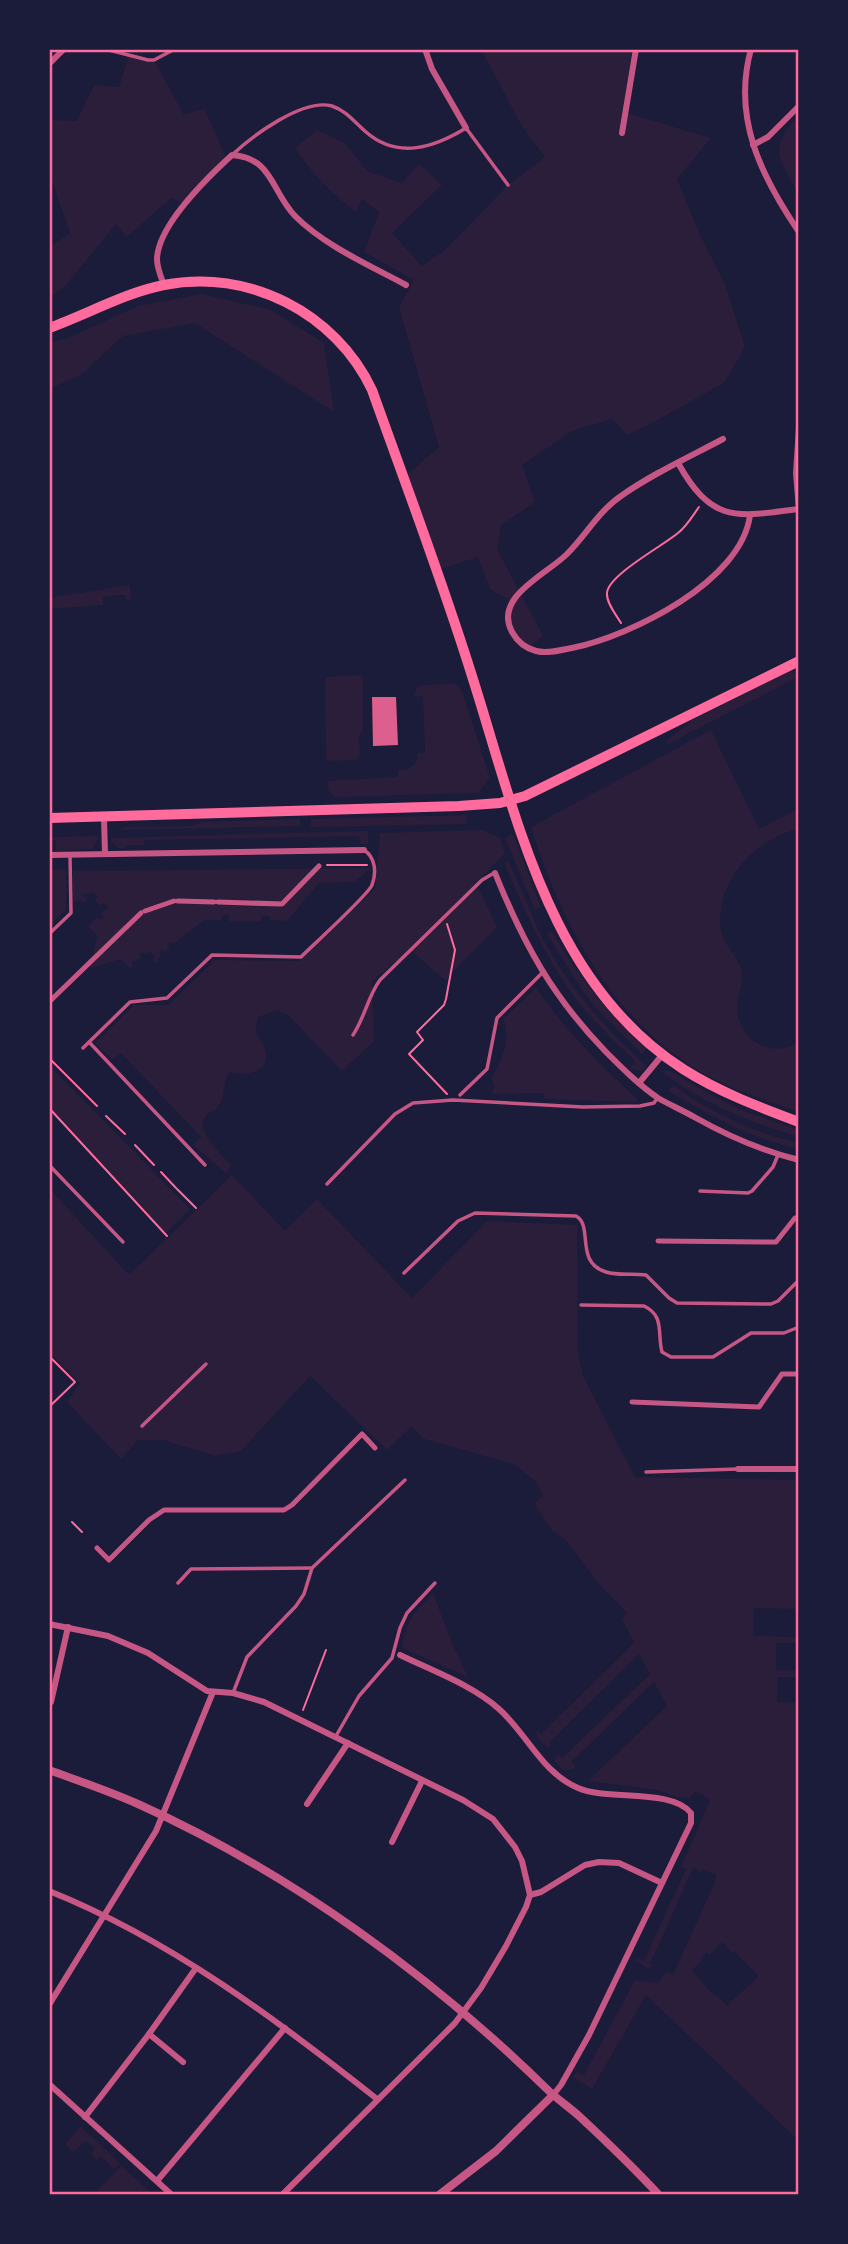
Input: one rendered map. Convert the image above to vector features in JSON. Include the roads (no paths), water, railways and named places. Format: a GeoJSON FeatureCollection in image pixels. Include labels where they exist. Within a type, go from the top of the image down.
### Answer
{"type":"FeatureCollection","features":[{"type":"Feature","properties":{"kind":"main road"},"geometry":{"type":"LineString","coordinates":[[49,328],[124,297],[164,285],[186,281],[212,281],[245,286],[270,295],[321,324],[343,346],[372,390],[433,559],[545,897],[578,962],[594,985],[650,1045],[683,1069],[735,1097],[799,1122]]}},
{"type":"Feature","properties":{"kind":"main road"},"geometry":{"type":"LineString","coordinates":[[49,818],[459,806],[512,800],[799,661]]}},
{"type":"Feature","properties":{"kind":"street"},"geometry":{"type":"LineString","coordinates":[[49,64],[64,49]]}},
{"type":"Feature","properties":{"kind":"street"},"geometry":{"type":"LineString","coordinates":[[425,49],[432,69],[466,128]]}},
{"type":"Feature","properties":{"kind":"street"},"geometry":{"type":"LineString","coordinates":[[622,134],[636,49]]}},
{"type":"Feature","properties":{"kind":"street"},"geometry":{"type":"LineString","coordinates":[[751,49],[745,73],[744,99],[753,145],[765,174],[799,232]]}},
{"type":"Feature","properties":{"kind":"street"},"geometry":{"type":"LineString","coordinates":[[753,145],[768,136],[799,106]]}},
{"type":"Feature","properties":{"kind":"street"},"geometry":{"type":"LineString","coordinates":[[164,285],[157,261],[163,237],[202,185],[232,155],[259,163],[288,208],[329,242],[406,285]]}},
{"type":"Feature","properties":{"kind":"street"},"geometry":{"type":"LineString","coordinates":[[678,463],[692,488],[704,500],[730,513],[750,515],[799,510],[796,473],[799,427]]}},
{"type":"Feature","properties":{"kind":"street"},"geometry":{"type":"LineString","coordinates":[[723,439],[614,501],[565,556],[511,601],[507,615],[509,627],[518,641],[528,648],[543,652],[590,644],[626,631],[676,604],[711,578],[745,537],[750,515]]}},
{"type":"Feature","properties":{"kind":"street"},"geometry":{"type":"LineString","coordinates":[[104,817],[105,853]]}},
{"type":"Feature","properties":{"kind":"street"},"geometry":{"type":"LineString","coordinates":[[49,855],[364,850]]}},
{"type":"Feature","properties":{"kind":"street"},"geometry":{"type":"LineString","coordinates":[[49,1002],[143,912],[176,901],[282,904],[319,866]]}},
{"type":"Feature","properties":{"kind":"street"},"geometry":{"type":"LineString","coordinates":[[495,873],[542,973],[583,1029],[639,1083],[658,1097],[725,1133],[778,1155],[799,1160]]}},
{"type":"Feature","properties":{"kind":"street"},"geometry":{"type":"LineString","coordinates":[[639,1083],[663,1054]]}},
{"type":"Feature","properties":{"kind":"street"},"geometry":{"type":"LineString","coordinates":[[658,1241],[776,1242],[795,1218],[799,1218]]}},
{"type":"Feature","properties":{"kind":"street"},"geometry":{"type":"LineString","coordinates":[[632,1402],[759,1407],[782,1374],[799,1374]]}},
{"type":"Feature","properties":{"kind":"street"},"geometry":{"type":"LineString","coordinates":[[97,1548],[109,1560],[149,1520],[164,1510],[284,1510],[362,1434],[375,1448]]}},
{"type":"Feature","properties":{"kind":"street"},"geometry":{"type":"LineString","coordinates":[[738,1469],[799,1469]]}},
{"type":"Feature","properties":{"kind":"street"},"geometry":{"type":"LineString","coordinates":[[49,1625],[92,1631],[128,1643],[199,1687],[264,1702],[300,1718],[463,1800],[493,1819],[515,1847],[522,1861],[530,1895],[526,1907],[506,1946],[463,2014],[282,2195]]}},
{"type":"Feature","properties":{"kind":"street"},"geometry":{"type":"LineString","coordinates":[[51,1702],[68,1627]]}},
{"type":"Feature","properties":{"kind":"street"},"geometry":{"type":"LineString","coordinates":[[400,1655],[481,1696],[512,1723],[541,1761],[568,1784],[594,1794],[655,1798],[684,1805],[691,1813],[691,1823],[567,2076],[553,2095],[496,2151],[441,2194]]}},
{"type":"Feature","properties":{"kind":"street"},"geometry":{"type":"LineString","coordinates":[[49,2005],[106,1916],[164,1816],[213,1692]]}},
{"type":"Feature","properties":{"kind":"street"},"geometry":{"type":"LineString","coordinates":[[307,1804],[348,1742]]}},
{"type":"Feature","properties":{"kind":"street"},"geometry":{"type":"LineString","coordinates":[[49,1770],[164,1816],[235,1855],[326,1911],[384,1951],[463,2014],[597,2133],[659,2195]]}},
{"type":"Feature","properties":{"kind":"street"},"geometry":{"type":"LineString","coordinates":[[392,1842],[422,1780]]}},
{"type":"Feature","properties":{"kind":"street"},"geometry":{"type":"LineString","coordinates":[[530,1895],[541,1892],[585,1865],[599,1862],[619,1863],[662,1883]]}},
{"type":"Feature","properties":{"kind":"street"},"geometry":{"type":"LineString","coordinates":[[49,1891],[106,1916],[196,1968],[285,2028],[377,2099]]}},
{"type":"Feature","properties":{"kind":"street"},"geometry":{"type":"LineString","coordinates":[[85,2117],[196,1968]]}},
{"type":"Feature","properties":{"kind":"street"},"geometry":{"type":"LineString","coordinates":[[157,2181],[285,2028]]}},
{"type":"Feature","properties":{"kind":"street"},"geometry":{"type":"LineString","coordinates":[[149,2034],[183,2062]]}},
{"type":"Feature","properties":{"kind":"street"},"geometry":{"type":"LineString","coordinates":[[49,2084],[172,2195]]}},
{"type":"Feature","properties":{"kind":"lane"},"geometry":{"type":"LineString","coordinates":[[105,49],[148,60],[154,60],[175,49]]}},
{"type":"Feature","properties":{"kind":"lane"},"geometry":{"type":"LineString","coordinates":[[232,155],[271,125],[303,110],[323,105],[344,111],[368,135],[402,148],[434,145],[466,128],[508,185]]}},
{"type":"Feature","properties":{"kind":"lane"},"geometry":{"type":"LineString","coordinates":[[83,1048],[131,1002],[167,998],[212,955],[301,957],[372,887],[374,864],[371,855],[364,850]]}},
{"type":"Feature","properties":{"kind":"lane"},"geometry":{"type":"LineString","coordinates":[[49,934],[71,913],[70,855]]}},
{"type":"Feature","properties":{"kind":"lane"},"geometry":{"type":"LineString","coordinates":[[353,1035],[365,1015],[374,988],[444,916],[482,880],[495,873]]}},
{"type":"Feature","properties":{"kind":"lane"},"geometry":{"type":"LineString","coordinates":[[460,1094],[487,1069],[497,1018],[542,973]]}},
{"type":"Feature","properties":{"kind":"lane"},"geometry":{"type":"LineString","coordinates":[[89,1042],[205,1164]]}},
{"type":"Feature","properties":{"kind":"lane"},"geometry":{"type":"LineString","coordinates":[[327,1184],[404,1106],[418,1101],[453,1100],[583,1107],[640,1106],[654,1103],[658,1097]]}},
{"type":"Feature","properties":{"kind":"lane"},"geometry":{"type":"LineString","coordinates":[[700,1191],[748,1193],[773,1167],[778,1155]]}},
{"type":"Feature","properties":{"kind":"lane"},"geometry":{"type":"LineString","coordinates":[[49,1165],[123,1242]]}},
{"type":"Feature","properties":{"kind":"lane"},"geometry":{"type":"LineString","coordinates":[[404,1273],[458,1221],[475,1213],[570,1215],[581,1218],[585,1225],[585,1247],[595,1264],[608,1273],[649,1276],[677,1303],[771,1304],[778,1301],[799,1280]]}},
{"type":"Feature","properties":{"kind":"lane"},"geometry":{"type":"LineString","coordinates":[[581,1305],[644,1306],[650,1309],[660,1321],[662,1352],[671,1357],[713,1357],[751,1333],[784,1333],[799,1327]]}},
{"type":"Feature","properties":{"kind":"lane"},"geometry":{"type":"LineString","coordinates":[[142,1426],[206,1364]]}},
{"type":"Feature","properties":{"kind":"lane"},"geometry":{"type":"LineString","coordinates":[[646,1472],[738,1469]]}},
{"type":"Feature","properties":{"kind":"lane"},"geometry":{"type":"LineString","coordinates":[[233,1693],[247,1657],[296,1606],[304,1594],[312,1568],[405,1480]]}},
{"type":"Feature","properties":{"kind":"lane"},"geometry":{"type":"LineString","coordinates":[[178,1583],[191,1569],[312,1568]]}},
{"type":"Feature","properties":{"kind":"lane"},"geometry":{"type":"LineString","coordinates":[[336,1736],[359,1696],[392,1658],[407,1613],[435,1583]]}}]}
